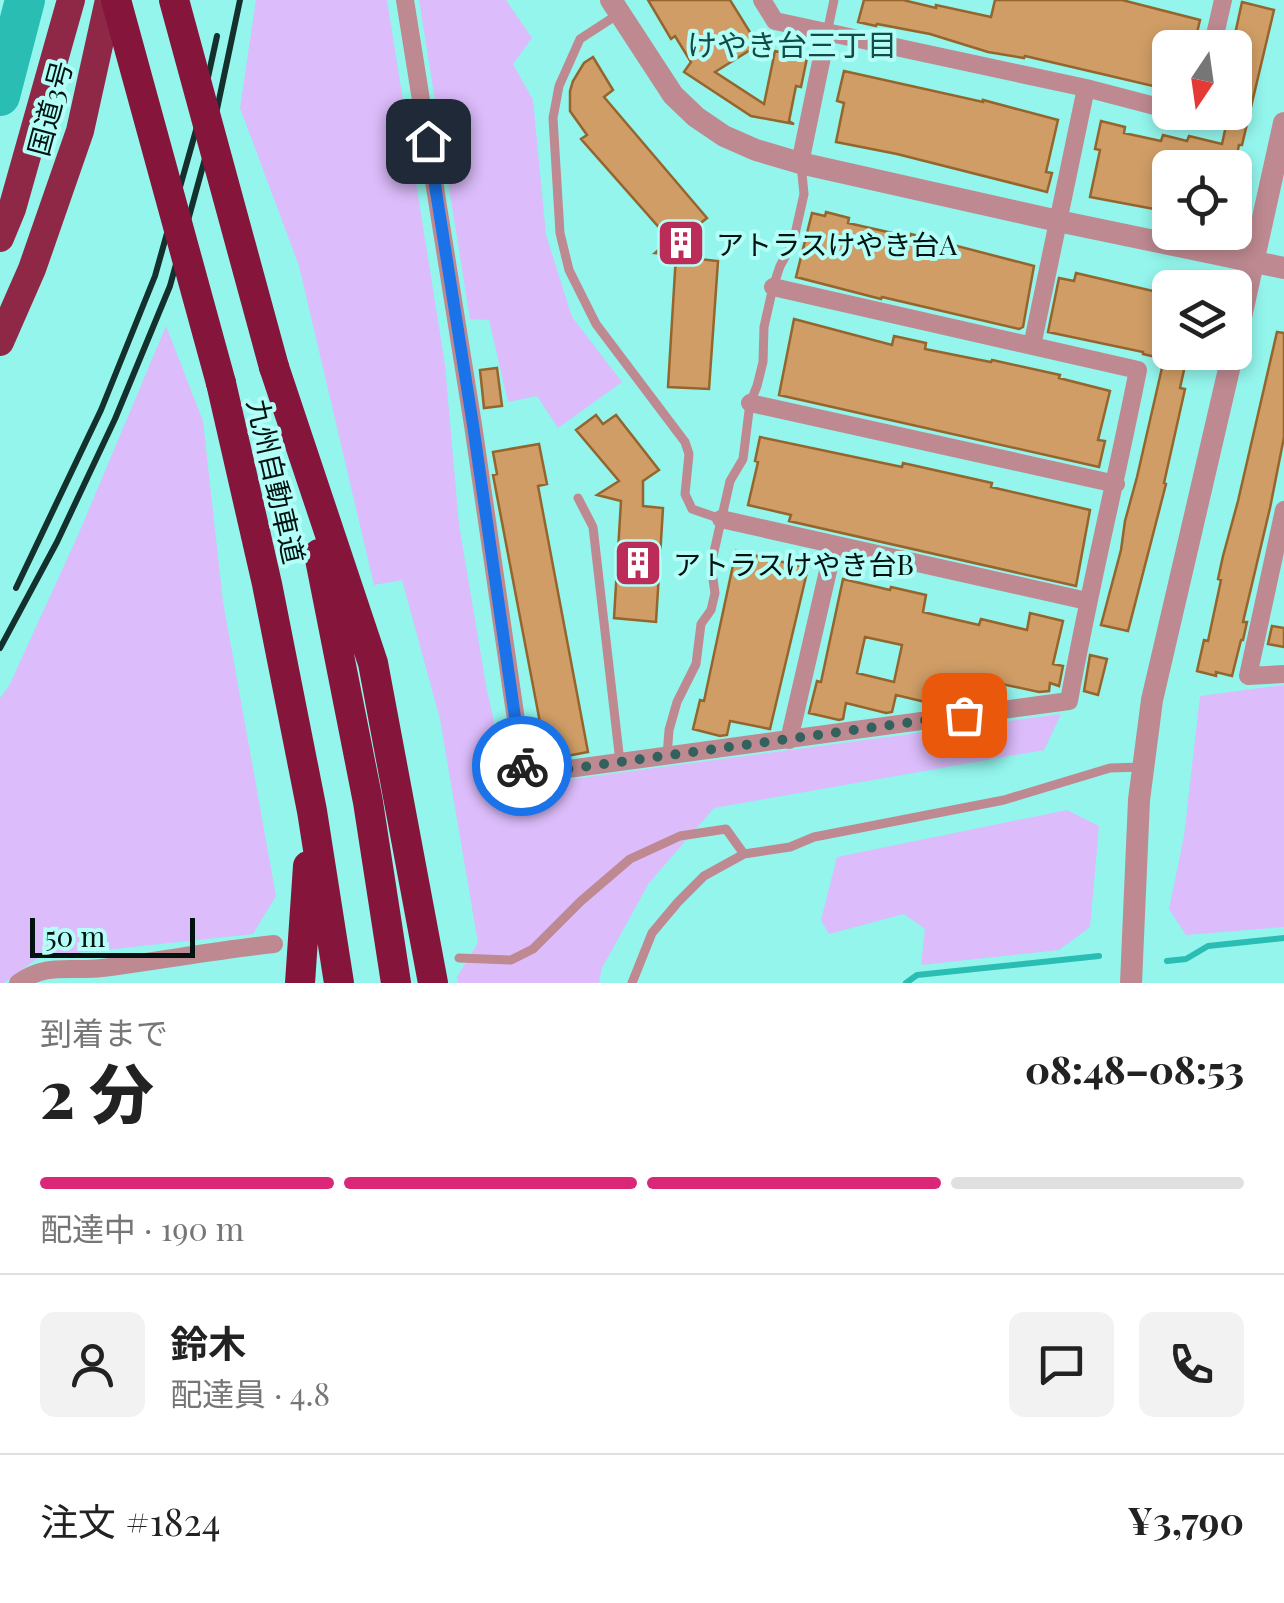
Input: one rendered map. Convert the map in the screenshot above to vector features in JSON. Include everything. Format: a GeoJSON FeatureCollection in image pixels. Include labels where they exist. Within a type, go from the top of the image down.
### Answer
{"type":"FeatureCollection","features":[{"type":"Feature","properties":{"kind":"highway","name":"国道3号"},"geometry":{"type":"LineString","coordinates":[[0,238],[12,209],[71,0]]}},
{"type":"Feature","properties":{"kind":"highway","name":"国道3号"},"geometry":{"type":"LineString","coordinates":[[0,342],[32,269],[80,131],[113,0]]}},
{"type":"Feature","properties":{"kind":"highway","name":"九州自動車道"},"geometry":{"type":"LineString","coordinates":[[113,0],[221,383],[312,811],[339,983]]}},
{"type":"Feature","properties":{"kind":"highway","name":"九州自動車道"},"geometry":{"type":"LineString","coordinates":[[174,0],[274,366],[326,588],[368,802],[396,983]]}},
{"type":"Feature","properties":{"kind":"highway"},"geometry":{"type":"LineString","coordinates":[[274,366],[373,663],[433,983]]}},
{"type":"Feature","properties":{"kind":"highway"},"geometry":{"type":"LineString","coordinates":[[300,983],[312,811]]}},
{"type":"Feature","properties":{"kind":"street"},"geometry":{"type":"LineString","coordinates":[[405,0],[524,775],[1069,700],[1138,370],[773,287]]}},
{"type":"Feature","properties":{"kind":"street"},"geometry":{"type":"LineString","coordinates":[[762,0],[775,21],[1152,105]]}},
{"type":"Feature","properties":{"kind":"street"},"geometry":{"type":"LineString","coordinates":[[1216,30],[1223,0]]}},
{"type":"Feature","properties":{"kind":"street"},"geometry":{"type":"LineString","coordinates":[[615,7],[673,96],[724,136],[756,150],[1058,221],[1284,268]]}},
{"type":"Feature","properties":{"kind":"street"},"geometry":{"type":"LineString","coordinates":[[800,162],[827,33]]}},
{"type":"Feature","properties":{"kind":"street"},"geometry":{"type":"LineString","coordinates":[[1032,346],[1086,88]]}},
{"type":"Feature","properties":{"kind":"street"},"geometry":{"type":"LineString","coordinates":[[1252,270],[1284,123]]}},
{"type":"Feature","properties":{"kind":"street"},"geometry":{"type":"LineString","coordinates":[[1131,983],[1142,767],[1152,700],[1229,370]]}},
{"type":"Feature","properties":{"kind":"street"},"geometry":{"type":"LineString","coordinates":[[750,403],[1116,484]]}},
{"type":"Feature","properties":{"kind":"street"},"geometry":{"type":"LineString","coordinates":[[721,519],[1087,602]]}},
{"type":"Feature","properties":{"kind":"street"},"geometry":{"type":"LineString","coordinates":[[1283,520],[1248,676],[1284,674]]}},
{"type":"Feature","properties":{"kind":"street"},"geometry":{"type":"LineString","coordinates":[[789,740],[834,544]]}},
{"type":"Feature","properties":{"kind":"street"},"geometry":{"type":"LineString","coordinates":[[18,983],[52,968],[96,969],[274,944]]}},
{"type":"Feature","properties":{"kind":"lane"},"geometry":{"type":"LineString","coordinates":[[827,33],[834,0]]}},
{"type":"Feature","properties":{"kind":"lane"},"geometry":{"type":"LineString","coordinates":[[615,7],[580,40],[559,86],[553,118],[560,234],[570,270],[596,324],[686,442],[689,454],[685,494],[692,509],[721,519]]}},
{"type":"Feature","properties":{"kind":"lane"},"geometry":{"type":"LineString","coordinates":[[667,756],[677,702],[696,664],[701,624],[712,610],[716,592],[711,566],[721,519],[730,480],[743,458],[750,403],[763,362],[764,327],[773,287],[792,243],[804,194],[800,162]]}},
{"type":"Feature","properties":{"kind":"lane"},"geometry":{"type":"LineString","coordinates":[[578,498],[592,527],[620,762]]}},
{"type":"Feature","properties":{"kind":"lane"},"geometry":{"type":"LineString","coordinates":[[632,983],[652,933],[678,902],[704,876],[744,854],[1004,800],[1110,768],[1142,767]]}},
{"type":"Feature","properties":{"kind":"lane"},"geometry":{"type":"LineString","coordinates":[[459,958],[511,960],[533,948],[630,859],[680,836],[726,829],[744,854]]}},
{"type":"Feature","properties":{"kind":"shaded area"},"geometry":{"type":"Polygon","coordinates":[[[256,0],[387,0],[445,365],[459,525],[487,691],[509,786],[1061,714],[1044,750],[714,808],[649,883],[602,968],[599,983],[458,983],[457,977],[478,943],[440,719],[402,580],[374,585],[299,266],[240,108],[256,0]]]}},
{"type":"Feature","properties":{"kind":"shaded area"},"geometry":{"type":"Polygon","coordinates":[[[419,0],[506,0],[532,38],[513,64],[533,100],[546,235],[572,317],[622,382],[558,428],[537,396],[508,402],[489,320],[470,319],[419,0]]]}},
{"type":"Feature","properties":{"kind":"shaded area"},"geometry":{"type":"Polygon","coordinates":[[[166,326],[203,421],[223,602],[276,896],[253,934],[39,957],[0,983],[0,698],[79,533],[166,326]]]}},
{"type":"Feature","properties":{"kind":"shaded area"},"geometry":{"type":"Polygon","coordinates":[[[1284,685],[1284,927],[1186,935],[1169,909],[1184,836],[1200,696],[1284,685]]]}},
{"type":"Feature","properties":{"kind":"shaded area"},"geometry":{"type":"Polygon","coordinates":[[[1067,810],[1099,826],[1090,927],[1059,950],[921,965],[925,929],[904,914],[829,934],[821,920],[837,857],[1067,810]]]}},
{"type":"Feature","properties":{"kind":"building"},"geometry":{"type":"Polygon","coordinates":[[[648,0],[730,0],[758,45],[715,72],[764,104],[775,51],[807,58],[789,121],[794,124],[751,116],[684,72],[691,62],[675,36],[671,39],[648,0]]]}},
{"type":"Feature","properties":{"kind":"building"},"geometry":{"type":"Polygon","coordinates":[[[864,0],[903,0],[991,17],[995,0],[1122,0],[1200,20],[1198,30],[1152,30],[1152,86],[1025,56],[988,52],[930,34],[858,22],[864,0]]]}},
{"type":"Feature","properties":{"kind":"building"},"geometry":{"type":"Polygon","coordinates":[[[1242,2],[1274,10],[1252,103],[1252,30],[1236,30],[1242,2]]]}},
{"type":"Feature","properties":{"kind":"building","name":"アトラスけやき台A"},"geometry":{"type":"Polygon","coordinates":[[[593,57],[613,90],[604,97],[707,218],[692,230],[699,259],[718,261],[709,389],[668,387],[676,255],[655,253],[670,240],[581,139],[587,135],[570,111],[573,81],[584,63],[593,57]]]}},
{"type":"Feature","properties":{"kind":"building"},"geometry":{"type":"Polygon","coordinates":[[[844,71],[1058,120],[1046,172],[1052,173],[1047,192],[836,142],[844,103],[837,101],[844,71]]]}},
{"type":"Feature","properties":{"kind":"building"},"geometry":{"type":"Polygon","coordinates":[[[1101,121],[1125,127],[1124,133],[1161,141],[1163,135],[1187,141],[1189,136],[1222,144],[1225,130],[1246,130],[1238,150],[1152,150],[1152,209],[1090,197],[1100,150],[1095,149],[1101,121]]]}},
{"type":"Feature","properties":{"kind":"building"},"geometry":{"type":"Polygon","coordinates":[[[826,212],[849,218],[848,223],[910,237],[911,234],[1034,266],[1023,327],[881,299],[796,277],[812,213],[825,216],[826,212]]]}},
{"type":"Feature","properties":{"kind":"building"},"geometry":{"type":"Polygon","coordinates":[[[1076,273],[1152,291],[1152,356],[1048,332],[1059,278],[1074,281],[1076,273]]]}},
{"type":"Feature","properties":{"kind":"building"},"geometry":{"type":"Polygon","coordinates":[[[794,319],[892,345],[894,336],[926,343],[925,349],[1060,375],[1059,378],[1110,391],[1098,440],[1105,441],[1099,467],[779,395],[794,319]]]}},
{"type":"Feature","properties":{"kind":"building"},"geometry":{"type":"Polygon","coordinates":[[[1277,332],[1284,333],[1284,437],[1243,622],[1247,622],[1243,640],[1232,676],[1216,672],[1216,676],[1197,671],[1204,640],[1208,641],[1223,556],[1277,332]]]}},
{"type":"Feature","properties":{"kind":"building"},"geometry":{"type":"Polygon","coordinates":[[[497,368],[502,406],[484,408],[480,370],[497,368]]]}},
{"type":"Feature","properties":{"kind":"building"},"geometry":{"type":"Polygon","coordinates":[[[1161,370],[1184,370],[1180,388],[1185,389],[1166,484],[1128,631],[1101,625],[1161,370]]]}},
{"type":"Feature","properties":{"kind":"building","name":"アトラスけやき台B"},"geometry":{"type":"Polygon","coordinates":[[[596,415],[603,424],[616,415],[659,470],[643,481],[643,506],[663,508],[656,622],[614,618],[621,501],[597,495],[619,481],[576,430],[596,415]]]}},
{"type":"Feature","properties":{"kind":"building"},"geometry":{"type":"Polygon","coordinates":[[[760,437],[902,467],[903,463],[1090,510],[1076,586],[789,521],[791,515],[748,505],[760,437]]]}},
{"type":"Feature","properties":{"kind":"building"},"geometry":{"type":"Polygon","coordinates":[[[539,444],[547,484],[538,486],[588,752],[556,758],[554,748],[545,749],[493,475],[497,474],[493,452],[539,444]]]}},
{"type":"Feature","properties":{"kind":"building"},"geometry":{"type":"Polygon","coordinates":[[[736,551],[808,568],[770,729],[730,721],[727,735],[720,736],[693,729],[700,700],[704,701],[736,551]]]}},
{"type":"Feature","properties":{"kind":"building"},"geometry":{"type":"Polygon","coordinates":[[[843,579],[926,595],[923,612],[979,625],[981,619],[1027,630],[1030,613],[1063,621],[1053,664],[1063,666],[1059,686],[1050,683],[1049,691],[997,683],[994,699],[953,692],[950,705],[942,706],[896,695],[892,712],[846,703],[843,719],[839,720],[809,713],[817,681],[821,682],[843,579]],[[865,637],[857,673],[894,682],[902,645],[865,637]]]}},
{"type":"Feature","properties":{"kind":"building"},"geometry":{"type":"Polygon","coordinates":[[[1272,626],[1284,628],[1284,647],[1268,644],[1272,626]]]}},
{"type":"Feature","properties":{"kind":"building"},"geometry":{"type":"Polygon","coordinates":[[[1090,655],[1107,659],[1098,695],[1084,691],[1090,655]]]}},
{"type":"Feature","properties":{"kind":"waterway"},"geometry":{"type":"LineString","coordinates":[[0,96],[25,0]]}},
{"type":"Feature","properties":{"kind":"waterway"},"geometry":{"type":"LineString","coordinates":[[1167,961],[1186,959],[1208,946],[1284,938]]}},
{"type":"Feature","properties":{"kind":"waterway"},"geometry":{"type":"LineString","coordinates":[[906,983],[917,975],[1099,956]]}},
{"type":"Feature","properties":{"kind":"railway"},"geometry":{"type":"LineString","coordinates":[[0,648],[57,542],[115,419],[170,286],[212,133],[240,0]]}},
{"type":"Feature","properties":{"kind":"railway"},"geometry":{"type":"LineString","coordinates":[[16,588],[101,410],[155,276],[198,123],[217,36]]}},
{"type":"Feature","properties":{"kind":"way so far"},"geometry":{"type":"LineString","coordinates":[[522,766],[524,775],[964,715]]}},
{"type":"Feature","properties":{"kind":"place","name":"アトラスけやき台A"},"geometry":{"type":"Point","coordinates":[681,243]}},
{"type":"Feature","properties":{"kind":"place","name":"アトラスけやき台B"},"geometry":{"type":"Point","coordinates":[638,563]}},
{"type":"Feature","properties":{"kind":"district","name":"けやき台三丁目"},"geometry":{"type":"Point","coordinates":[792,44]}},
{"type":"Feature","properties":{"kind":"route"},"geometry":{"type":"LineString","coordinates":[[428,141],[522,766]]}}]}
